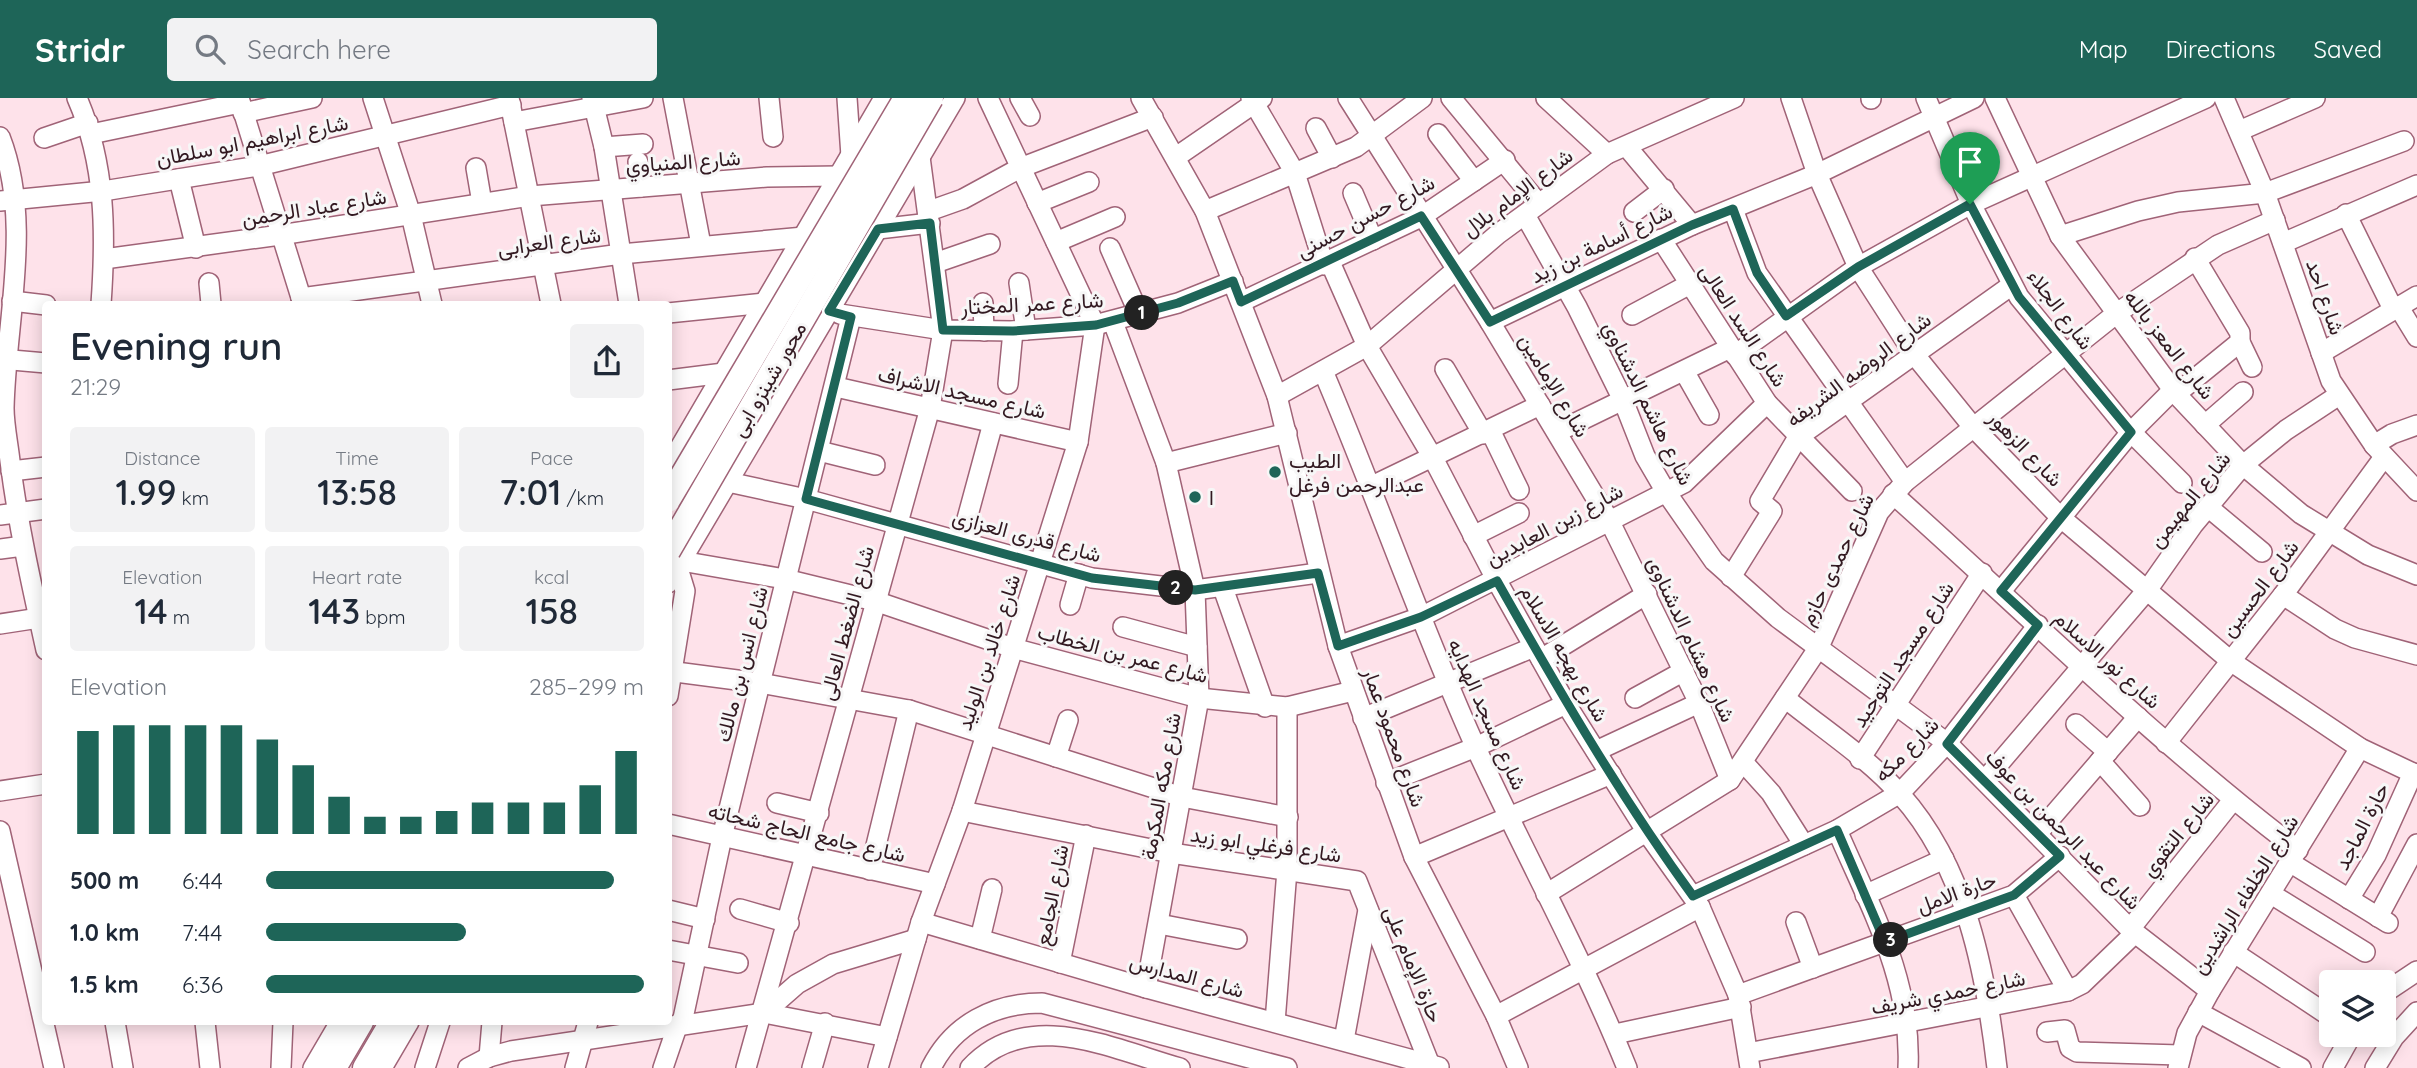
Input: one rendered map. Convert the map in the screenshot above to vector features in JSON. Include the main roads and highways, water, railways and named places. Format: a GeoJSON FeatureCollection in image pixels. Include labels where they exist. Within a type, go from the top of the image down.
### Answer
{"type":"FeatureCollection","features":[{"type":"Feature","properties":{"kind":"main road","name":"محور شينزو ابى"},"geometry":{"type":"LineString","coordinates":[[672,495],[906,98]]}},
{"type":"Feature","properties":{"kind":"main road","name":"محور شينزو ابى"},"geometry":{"type":"LineString","coordinates":[[674,566],[931,98]]}},
{"type":"Feature","properties":{"kind":"main road"},"geometry":{"type":"LineString","coordinates":[[334,1068],[359,1025]]}},
{"type":"Feature","properties":{"kind":"main road"},"geometry":{"type":"LineString","coordinates":[[365,1068],[390,1025]]}},
{"type":"Feature","properties":{"kind":"place","name":"الطيب عبدالرحمن فرغل"},"geometry":{"type":"Point","coordinates":[1275,472]}},
{"type":"Feature","properties":{"kind":"place","name":"ا"},"geometry":{"type":"Point","coordinates":[1195,497]}}]}
